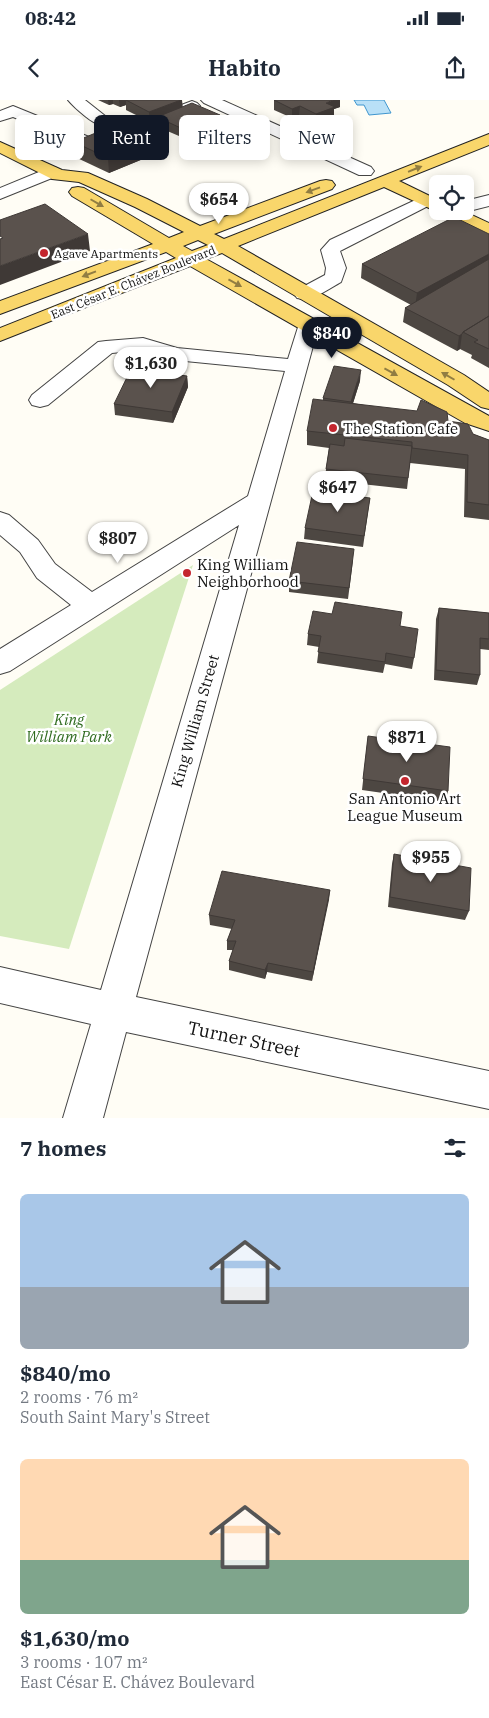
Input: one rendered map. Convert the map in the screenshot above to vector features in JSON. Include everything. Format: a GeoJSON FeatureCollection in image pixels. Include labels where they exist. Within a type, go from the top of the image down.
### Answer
{"type":"FeatureCollection","features":[{"type":"Feature","properties":{"kind":"main road"},"geometry":{"type":"LineString","coordinates":[[433,144],[489,122]]}},
{"type":"Feature","properties":{"kind":"main road","name":"East César E. Chávez Boulevard"},"geometry":{"type":"LineString","coordinates":[[0,336],[224,246],[383,172],[489,139]]}},
{"type":"Feature","properties":{"kind":"main road"},"geometry":{"type":"LineString","coordinates":[[0,147],[54,173],[68,186],[192,259],[464,413],[489,424]]}},
{"type":"Feature","properties":{"kind":"main road","name":"East César E. Chávez Boulevard"},"geometry":{"type":"LineString","coordinates":[[0,308],[342,179],[365,171],[383,172]]}},
{"type":"Feature","properties":{"kind":"main road"},"geometry":{"type":"LineString","coordinates":[[383,172],[429,203]]}},
{"type":"Feature","properties":{"kind":"main road"},"geometry":{"type":"LineString","coordinates":[[54,173],[82,177],[142,203],[198,232],[456,380],[489,402]]}},
{"type":"Feature","properties":{"kind":"main road"},"geometry":{"type":"LineString","coordinates":[[467,220],[489,230]]}},
{"type":"Feature","properties":{"kind":"street"},"geometry":{"type":"LineString","coordinates":[[76,100],[102,122],[119,127],[149,123],[208,100],[365,171]]}},
{"type":"Feature","properties":{"kind":"street"},"geometry":{"type":"LineString","coordinates":[[0,116],[13,111],[88,142]]}},
{"type":"Feature","properties":{"kind":"street"},"geometry":{"type":"LineString","coordinates":[[0,194],[54,173]]}},
{"type":"Feature","properties":{"kind":"street"},"geometry":{"type":"LineString","coordinates":[[474,204],[489,200]]}},
{"type":"Feature","properties":{"kind":"street"},"geometry":{"type":"LineString","coordinates":[[304,294],[334,278],[336,268],[330,250],[337,244],[429,205]]}},
{"type":"Feature","properties":{"kind":"street","name":"King William Street"},"geometry":{"type":"LineString","coordinates":[[83,1118],[309,324]]}},
{"type":"Feature","properties":{"kind":"street"},"geometry":{"type":"LineString","coordinates":[[40,400],[106,347],[142,344],[175,354],[297,366]]}},
{"type":"Feature","properties":{"kind":"street"},"geometry":{"type":"LineString","coordinates":[[0,663],[258,501]]}},
{"type":"Feature","properties":{"kind":"street"},"geometry":{"type":"LineString","coordinates":[[0,521],[29,546],[46,571],[91,606]]}},
{"type":"Feature","properties":{"kind":"street","name":"Turner Street"},"geometry":{"type":"LineString","coordinates":[[0,985],[113,1011],[489,1090]]}},
{"type":"Feature","properties":{"kind":"green space","name":"King William Park"},"geometry":{"type":"Polygon","coordinates":[[[193,565],[69,949],[0,936],[0,690],[193,565]]]}},
{"type":"Feature","properties":{"kind":"water"},"geometry":{"type":"Polygon","coordinates":[[[354,100],[384,100],[391,113],[369,115],[364,105],[357,105],[354,100]]]}},
{"type":"Feature","properties":{"kind":"building"},"geometry":{"type":"Polygon","coordinates":[[[126,100],[181,100],[149,112],[126,100]]]}},
{"type":"Feature","properties":{"kind":"building"},"geometry":{"type":"Polygon","coordinates":[[[274,100],[333,100],[326,103],[335,107],[316,114],[300,106],[292,109],[274,100]]]}},
{"type":"Feature","properties":{"kind":"building"},"geometry":{"type":"Polygon","coordinates":[[[192,103],[220,115],[179,115],[179,127],[169,123],[169,115],[162,115],[192,103]]]}},
{"type":"Feature","properties":{"kind":"building"},"geometry":{"type":"Polygon","coordinates":[[[94,134],[94,151],[84,147],[84,138],[94,134]]]}},
{"type":"Feature","properties":{"kind":"building"},"geometry":{"type":"Polygon","coordinates":[[[45,204],[88,234],[0,266],[0,239],[3,238],[0,236],[0,220],[45,204]]]}},
{"type":"Feature","properties":{"kind":"building"},"geometry":{"type":"Polygon","coordinates":[[[448,220],[460,220],[489,234],[489,254],[417,293],[362,264],[448,220]]]}},
{"type":"Feature","properties":{"kind":"building"},"geometry":{"type":"Polygon","coordinates":[[[489,259],[489,316],[459,336],[405,308],[489,259]]]}},
{"type":"Feature","properties":{"kind":"building"},"geometry":{"type":"Polygon","coordinates":[[[489,316],[489,349],[474,342],[478,340],[463,332],[489,316]]]}},
{"type":"Feature","properties":{"kind":"building"},"geometry":{"type":"Polygon","coordinates":[[[147,365],[167,367],[164,373],[187,376],[172,412],[114,404],[131,369],[144,370],[147,365]]]}},
{"type":"Feature","properties":{"kind":"building"},"geometry":{"type":"Polygon","coordinates":[[[334,366],[361,370],[351,402],[323,398],[334,366]]]}},
{"type":"Feature","properties":{"kind":"building"},"geometry":{"type":"Polygon","coordinates":[[[313,399],[417,411],[421,400],[447,412],[448,421],[468,424],[473,434],[489,440],[489,505],[467,502],[468,455],[412,448],[412,442],[307,431],[313,399]]]}},
{"type":"Feature","properties":{"kind":"building"},"geometry":{"type":"Polygon","coordinates":[[[345,438],[412,446],[408,478],[326,469],[330,444],[344,446],[345,438]]]}},
{"type":"Feature","properties":{"kind":"building"},"geometry":{"type":"Polygon","coordinates":[[[313,491],[370,498],[364,536],[305,528],[313,491]]]}},
{"type":"Feature","properties":{"kind":"building"},"geometry":{"type":"Polygon","coordinates":[[[297,542],[354,549],[349,588],[289,581],[297,542]]]}},
{"type":"Feature","properties":{"kind":"building"},"geometry":{"type":"Polygon","coordinates":[[[335,602],[402,612],[400,626],[418,629],[414,658],[386,653],[385,662],[318,652],[321,636],[308,634],[313,611],[332,614],[335,602]]]}},
{"type":"Feature","properties":{"kind":"building"},"geometry":{"type":"Polygon","coordinates":[[[439,608],[489,613],[489,639],[480,638],[480,675],[436,670],[439,608]]]}},
{"type":"Feature","properties":{"kind":"building"},"geometry":{"type":"Polygon","coordinates":[[[368,736],[450,747],[448,791],[363,779],[368,736]]]}},
{"type":"Feature","properties":{"kind":"building"},"geometry":{"type":"Polygon","coordinates":[[[394,854],[471,868],[469,911],[390,897],[394,854]]]}},
{"type":"Feature","properties":{"kind":"building"},"geometry":{"type":"Polygon","coordinates":[[[222,871],[330,890],[313,972],[268,963],[265,970],[229,961],[236,941],[227,941],[235,920],[209,915],[222,871]]]}},
{"type":"Feature","properties":{"kind":"place","name":"Agave Apartments"},"geometry":{"type":"Point","coordinates":[44,253]}},
{"type":"Feature","properties":{"kind":"place","name":"The Station Cafe"},"geometry":{"type":"Point","coordinates":[333,428]}},
{"type":"Feature","properties":{"kind":"place","name":"King William Neighborhood"},"geometry":{"type":"Point","coordinates":[187,573]}},
{"type":"Feature","properties":{"kind":"place","name":"San Antonio Art League Museum"},"geometry":{"type":"Point","coordinates":[405,781]}}]}
